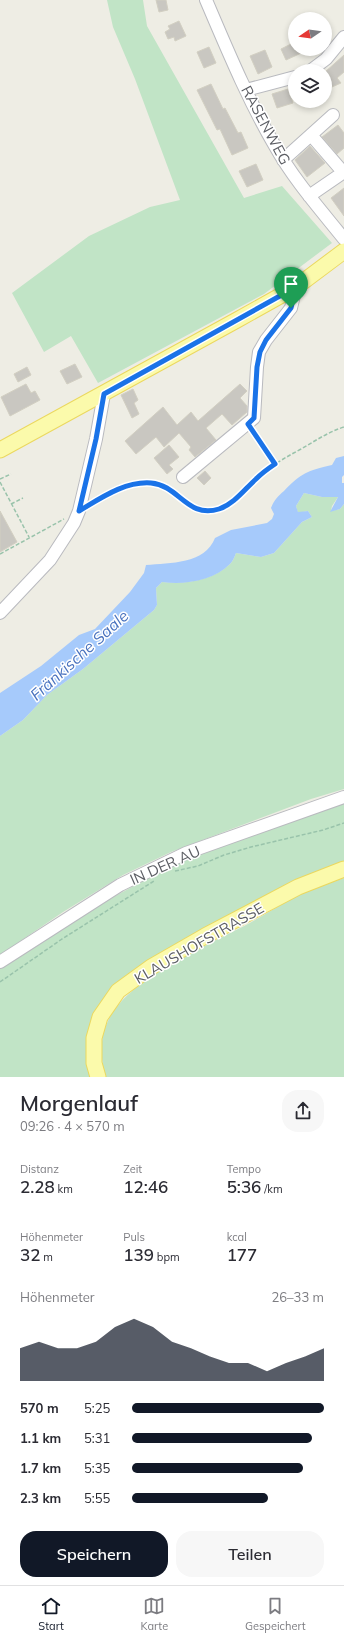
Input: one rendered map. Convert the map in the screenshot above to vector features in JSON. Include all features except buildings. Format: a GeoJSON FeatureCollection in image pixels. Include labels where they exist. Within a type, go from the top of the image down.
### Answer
{"type":"FeatureCollection","features":[{"type":"Feature","properties":{"kind":"main road"},"geometry":{"type":"LineString","coordinates":[[0,450],[296,287],[344,251]]}},
{"type":"Feature","properties":{"kind":"main road","name":"KLAUSHOFSTRASSE"},"geometry":{"type":"LineString","coordinates":[[98,1077],[94,1063],[94,1038],[100,1017],[118,991],[151,967],[212,932],[298,887],[344,869]]}},
{"type":"Feature","properties":{"kind":"street","name":"RASENWEG"},"geometry":{"type":"LineString","coordinates":[[206,0],[246,90],[274,146],[309,196],[344,239]]}},
{"type":"Feature","properties":{"kind":"street"},"geometry":{"type":"LineString","coordinates":[[319,64],[326,59],[344,37]]}},
{"type":"Feature","properties":{"kind":"street"},"geometry":{"type":"LineString","coordinates":[[246,90],[288,79]]}},
{"type":"Feature","properties":{"kind":"street"},"geometry":{"type":"LineString","coordinates":[[283,160],[333,115]]}},
{"type":"Feature","properties":{"kind":"street"},"geometry":{"type":"LineString","coordinates":[[309,196],[343,172],[311,135]]}},
{"type":"Feature","properties":{"kind":"street"},"geometry":{"type":"LineString","coordinates":[[183,477],[254,418],[257,367],[260,352],[266,340],[291,308],[296,287]]}},
{"type":"Feature","properties":{"kind":"street"},"geometry":{"type":"LineString","coordinates":[[0,613],[50,560],[74,524],[79,511],[96,439],[104,394]]}},
{"type":"Feature","properties":{"kind":"street","name":"IN DER AU"},"geometry":{"type":"LineString","coordinates":[[0,962],[120,885],[186,853],[344,797]]}},
{"type":"Feature","properties":{"kind":"path"},"geometry":{"type":"LineString","coordinates":[[248,424],[275,464]]}},
{"type":"Feature","properties":{"kind":"path"},"geometry":{"type":"LineString","coordinates":[[0,554],[112,492],[127,486],[142,483],[162,485],[177,494],[188,505],[197,510],[213,511],[230,504],[256,478],[275,464],[328,434],[344,427]]}},
{"type":"Feature","properties":{"kind":"path"},"geometry":{"type":"LineString","coordinates":[[0,479],[11,474]]}},
{"type":"Feature","properties":{"kind":"path"},"geometry":{"type":"LineString","coordinates":[[0,482],[30,538]]}},
{"type":"Feature","properties":{"kind":"path"},"geometry":{"type":"LineString","coordinates":[[12,504],[23,498]]}},
{"type":"Feature","properties":{"kind":"path"},"geometry":{"type":"LineString","coordinates":[[172,872],[198,866],[224,855],[251,847],[323,830],[344,823]]}},
{"type":"Feature","properties":{"kind":"path"},"geometry":{"type":"LineString","coordinates":[[0,982],[62,939],[155,880]]}},
{"type":"Feature","properties":{"kind":"green space"},"geometry":{"type":"Polygon","coordinates":[[[107,0],[143,0],[147,26],[244,198],[282,186],[332,243],[264,294],[98,383],[71,336],[44,352],[12,293],[89,236],[150,207],[180,200],[135,79],[113,27],[107,0]]]}},
{"type":"Feature","properties":{"kind":"green space"},"geometry":{"type":"Polygon","coordinates":[[[304,493],[322,497],[338,497],[332,506],[331,511],[340,509],[344,504],[344,789],[311,799],[171,852],[123,875],[63,912],[0,955],[0,736],[23,720],[47,695],[83,669],[154,610],[157,605],[156,588],[162,582],[180,583],[207,578],[216,574],[230,564],[236,553],[261,557],[274,553],[302,522],[312,517],[308,511],[298,513],[296,506],[304,493]]]}},
{"type":"Feature","properties":{"kind":"green space"},"geometry":{"type":"Polygon","coordinates":[[[344,803],[344,865],[203,932],[96,1015],[93,1077],[0,1077],[0,968],[106,901],[180,861],[344,803]]]}},
{"type":"Feature","properties":{"kind":"green space"},"geometry":{"type":"Polygon","coordinates":[[[344,878],[344,1077],[105,1077],[102,1042],[105,1028],[118,1006],[132,991],[150,977],[170,965],[248,924],[294,897],[344,878]]]}},
{"type":"Feature","properties":{"kind":"water","name":"Fränkische Saale"},"geometry":{"type":"Polygon","coordinates":[[[344,456],[344,475],[342,477],[342,483],[344,483],[344,504],[340,509],[330,512],[338,497],[322,497],[304,493],[296,506],[298,512],[308,511],[312,517],[302,522],[274,553],[261,557],[236,553],[230,564],[223,570],[207,578],[180,583],[162,582],[156,588],[157,605],[154,610],[83,669],[47,695],[23,720],[0,736],[0,693],[41,666],[79,635],[95,629],[130,592],[144,573],[146,565],[176,562],[195,557],[210,547],[215,538],[231,530],[267,523],[272,519],[274,514],[271,508],[275,500],[295,480],[310,471],[332,465],[336,458],[344,456]]]}},
{"type":"Feature","properties":{"kind":"route"},"geometry":{"type":"LineString","coordinates":[[296,287],[291,308],[266,340],[260,352],[257,367],[254,418],[248,424],[275,464],[256,478],[239,497],[230,504],[213,511],[197,510],[188,505],[177,494],[162,485],[142,483],[127,486],[112,492],[79,511],[96,439],[104,394],[296,287]]}}]}
